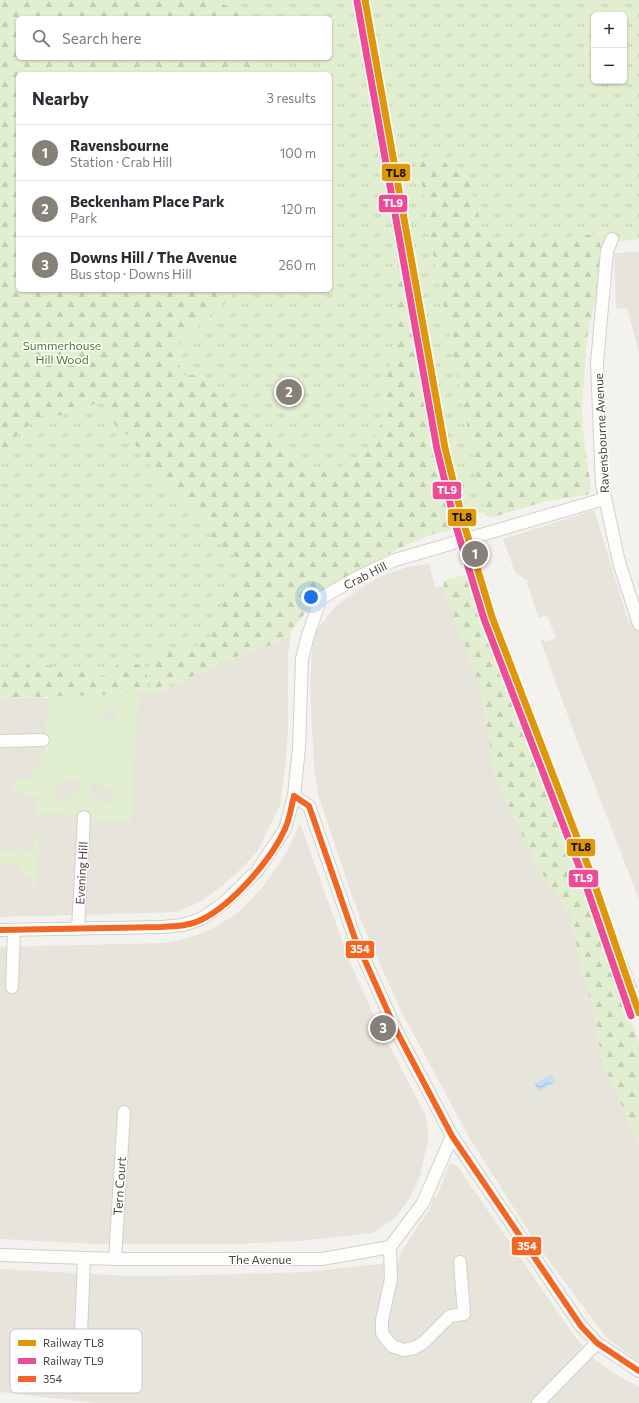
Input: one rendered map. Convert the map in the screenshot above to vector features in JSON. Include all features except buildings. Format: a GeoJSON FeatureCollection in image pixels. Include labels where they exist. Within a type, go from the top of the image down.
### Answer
{"type":"FeatureCollection","features":[{"type":"Feature","properties":{"kind":"street","name":"Ravensbourne Avenue"},"geometry":{"type":"LineString","coordinates":[[612,239],[607,251],[597,363],[604,499],[619,562],[639,624]]}},
{"type":"Feature","properties":{"kind":"street","name":"Crab Hill"},"geometry":{"type":"LineString","coordinates":[[0,930],[162,927],[183,925],[201,920],[227,900],[257,871],[285,829],[294,796],[299,748],[302,659],[322,598],[362,575],[395,560],[604,499]]}},
{"type":"Feature","properties":{"kind":"street"},"geometry":{"type":"LineString","coordinates":[[0,750],[0,741],[43,740]]}},
{"type":"Feature","properties":{"kind":"street"},"geometry":{"type":"LineString","coordinates":[[294,796],[309,806],[354,936],[372,979],[396,1030],[452,1136],[581,1326],[597,1343],[639,1371]]}},
{"type":"Feature","properties":{"kind":"street","name":"Evening Hill"},"geometry":{"type":"LineString","coordinates":[[78,929],[84,817]]}},
{"type":"Feature","properties":{"kind":"street"},"geometry":{"type":"LineString","coordinates":[[12,987],[14,930]]}},
{"type":"Feature","properties":{"kind":"street","name":"Tern Court"},"geometry":{"type":"LineString","coordinates":[[115,1259],[124,1112]]}},
{"type":"Feature","properties":{"kind":"street"},"geometry":{"type":"LineString","coordinates":[[452,1136],[423,1203],[390,1247],[391,1279],[382,1320],[382,1333],[392,1346],[404,1350],[423,1343],[450,1316],[464,1314],[460,1262]]}},
{"type":"Feature","properties":{"kind":"street","name":"The Avenue"},"geometry":{"type":"LineString","coordinates":[[0,1254],[115,1259],[322,1259],[390,1247]]}},
{"type":"Feature","properties":{"kind":"street"},"geometry":{"type":"LineString","coordinates":[[81,1329],[84,1258]]}},
{"type":"Feature","properties":{"kind":"street"},"geometry":{"type":"LineString","coordinates":[[538,1403],[597,1343]]}},
{"type":"Feature","properties":{"kind":"shaded area"},"geometry":{"type":"Polygon","coordinates":[[[639,252],[639,353],[627,308],[616,309],[614,253],[639,252]]]}},
{"type":"Feature","properties":{"kind":"shaded area"},"geometry":{"type":"Polygon","coordinates":[[[594,510],[629,623],[639,619],[639,899],[575,735],[540,639],[547,642],[556,638],[547,615],[539,618],[527,584],[528,581],[515,572],[503,539],[594,510]]]}},
{"type":"Feature","properties":{"kind":"shaded area"},"geometry":{"type":"Polygon","coordinates":[[[429,564],[435,587],[443,587],[480,686],[496,780],[538,867],[572,917],[580,966],[594,1010],[602,1062],[639,1143],[639,1362],[607,1338],[533,1238],[470,1139],[400,1009],[365,930],[318,794],[314,767],[310,689],[312,648],[317,629],[336,606],[377,578],[407,567],[429,564]]]}},
{"type":"Feature","properties":{"kind":"shaded area"},"geometry":{"type":"Polygon","coordinates":[[[290,635],[288,656],[288,732],[280,805],[257,852],[244,866],[222,886],[200,902],[176,912],[83,915],[79,816],[73,915],[0,917],[0,698],[45,698],[165,690],[240,655],[271,645],[290,635]]]}},
{"type":"Feature","properties":{"kind":"shaded area"},"geometry":{"type":"Polygon","coordinates":[[[300,823],[349,960],[374,1016],[425,1114],[428,1128],[428,1140],[420,1176],[409,1199],[396,1217],[373,1233],[299,1241],[236,1244],[95,1244],[0,1239],[0,947],[164,943],[192,937],[216,927],[240,911],[262,888],[286,853],[300,823]]]}},
{"type":"Feature","properties":{"kind":"shaded area"},"geometry":{"type":"Polygon","coordinates":[[[451,1163],[458,1167],[568,1327],[590,1356],[613,1373],[639,1387],[639,1403],[95,1403],[0,1392],[0,1269],[131,1276],[212,1275],[306,1272],[399,1262],[399,1255],[430,1208],[434,1197],[436,1199],[449,1164],[451,1163]]]}},
{"type":"Feature","properties":{"kind":"green space","name":"Summerhouse Hill Wood"},"geometry":{"type":"Polygon","coordinates":[[[0,0],[639,0],[639,239],[587,246],[489,511],[416,530],[361,551],[271,645],[240,655],[165,690],[139,694],[0,698],[0,0]]]}},
{"type":"Feature","properties":{"kind":"green space","name":"Summerhouse Hill Wood"},"geometry":{"type":"Polygon","coordinates":[[[0,0],[222,0],[223,4],[244,11],[246,16],[16,16],[16,60],[264,60],[266,72],[16,72],[16,292],[235,292],[225,303],[182,340],[177,349],[177,359],[183,376],[200,374],[212,390],[263,437],[280,446],[312,472],[334,470],[351,461],[375,441],[375,431],[388,417],[383,376],[393,360],[393,286],[395,262],[400,256],[426,395],[457,529],[436,533],[408,544],[329,586],[295,625],[290,636],[271,645],[240,655],[191,677],[191,679],[151,689],[149,665],[159,649],[192,649],[209,639],[222,603],[234,591],[239,580],[242,560],[214,539],[197,508],[180,494],[164,486],[130,437],[116,427],[103,401],[62,415],[41,416],[18,433],[4,451],[0,451],[0,0]]]}},
{"type":"Feature","properties":{"kind":"green space"},"geometry":{"type":"Polygon","coordinates":[[[439,161],[465,169],[485,236],[542,239],[596,234],[603,251],[598,287],[587,338],[582,407],[583,431],[591,489],[587,495],[547,501],[493,517],[485,516],[431,242],[419,162],[439,161]]]}},
{"type":"Feature","properties":{"kind":"green space"},"geometry":{"type":"Polygon","coordinates":[[[466,575],[480,619],[580,878],[639,1043],[639,1143],[602,1062],[594,1010],[580,966],[572,917],[538,867],[496,780],[480,686],[443,587],[445,580],[466,575]]]}},
{"type":"Feature","properties":{"kind":"green space"},"geometry":{"type":"Polygon","coordinates":[[[121,660],[147,667],[147,689],[111,695],[0,698],[0,666],[19,671],[32,662],[64,669],[79,667],[106,677],[121,660]]]}},
{"type":"Feature","properties":{"kind":"green space"},"geometry":{"type":"Polygon","coordinates":[[[139,694],[130,823],[79,815],[35,813],[39,798],[13,791],[15,780],[32,780],[31,767],[41,766],[41,753],[44,753],[48,696],[139,694]],[[103,712],[103,719],[118,719],[118,712],[103,712]],[[73,780],[59,784],[60,787],[53,790],[58,801],[72,797],[71,795],[83,788],[80,780],[75,782],[73,780]],[[94,782],[91,783],[89,790],[91,791],[89,796],[110,804],[115,791],[94,782]]]}},
{"type":"Feature","properties":{"kind":"green space"},"geometry":{"type":"Polygon","coordinates":[[[38,835],[34,890],[31,890],[30,875],[21,875],[20,864],[0,865],[0,851],[27,849],[28,853],[34,853],[34,836],[38,835]]]}},
{"type":"Feature","properties":{"kind":"water"},"geometry":{"type":"Polygon","coordinates":[[[551,1075],[556,1082],[538,1091],[535,1084],[551,1075]]]}},
{"type":"Feature","properties":{"kind":"railway"},"geometry":{"type":"LineString","coordinates":[[590,871],[639,997]]}},
{"type":"Feature","properties":{"kind":"rail line","name":"TL8"},"geometry":{"type":"LineString","coordinates":[[365,0],[445,448],[463,521],[492,617],[590,871],[639,1013]]}},
{"type":"Feature","properties":{"kind":"rail line","name":"TL9"},"geometry":{"type":"LineString","coordinates":[[357,1],[437,449],[455,523],[484,619],[582,874],[631,1016]]}},
{"type":"Feature","properties":{"kind":"transit line","name":"354"},"geometry":{"type":"LineString","coordinates":[[294,796],[309,806],[354,936],[396,1030],[452,1136],[581,1326],[597,1343],[639,1371]]}},
{"type":"Feature","properties":{"kind":"transit line","name":"354"},"geometry":{"type":"LineString","coordinates":[[0,930],[162,927],[187,925],[201,920],[213,913],[238,893],[270,854],[285,829],[294,796]]}},
{"type":"Feature","properties":{"kind":"place","name":"Beckenham Place Park"},"geometry":{"type":"Point","coordinates":[289,392]}},
{"type":"Feature","properties":{"kind":"place","name":"Ravensbourne"},"geometry":{"type":"Point","coordinates":[475,554]}},
{"type":"Feature","properties":{"kind":"place","name":"Downs Hill / The Avenue"},"geometry":{"type":"Point","coordinates":[383,1028]}}]}
